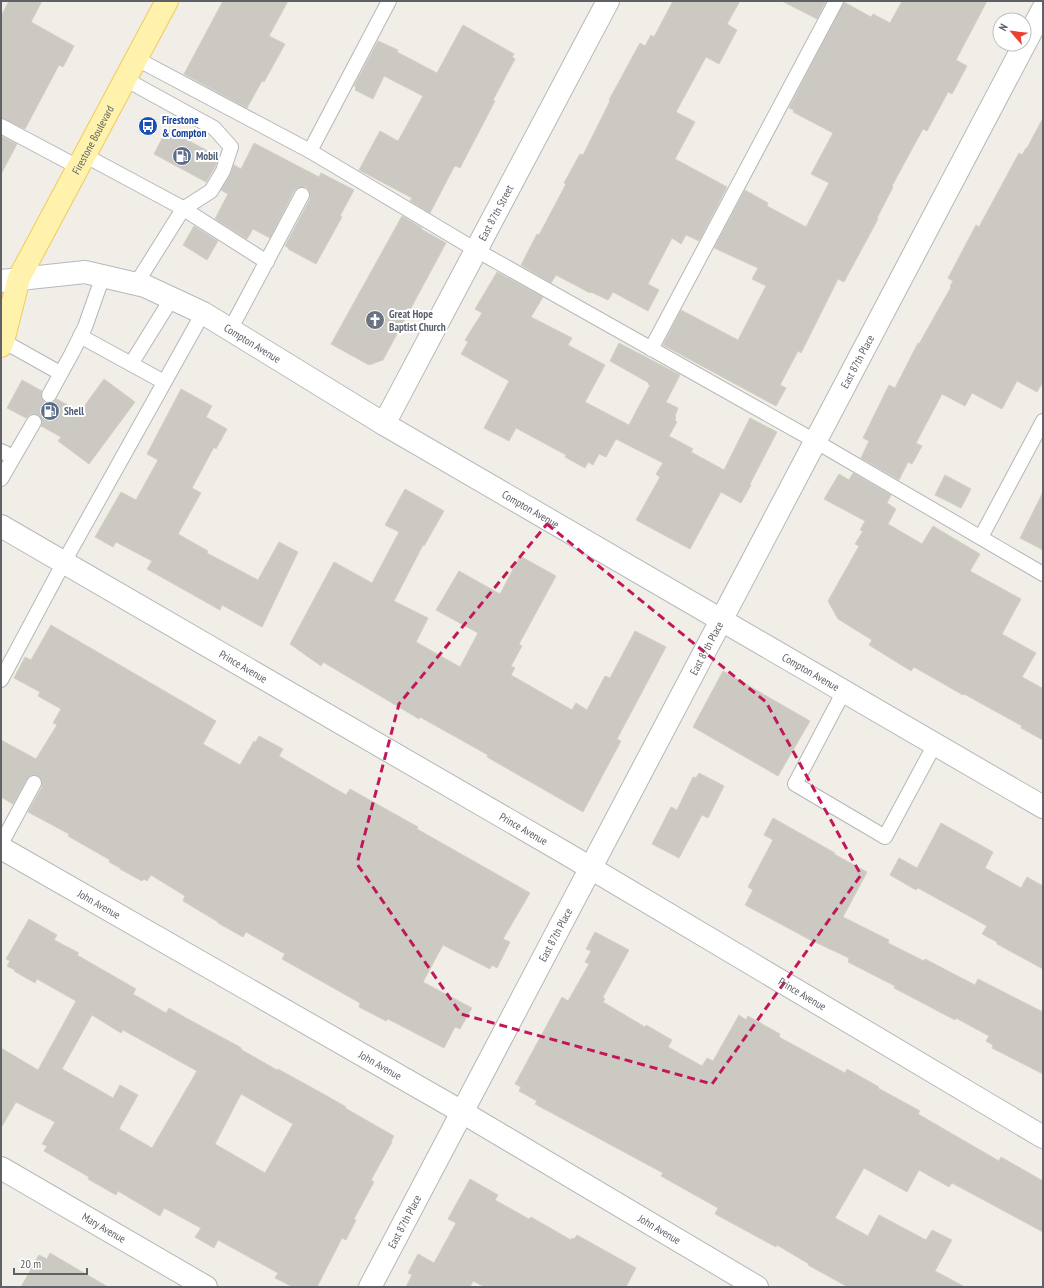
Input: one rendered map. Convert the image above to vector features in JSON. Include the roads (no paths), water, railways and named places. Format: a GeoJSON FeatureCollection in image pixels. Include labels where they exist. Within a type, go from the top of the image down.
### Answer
{"type":"FeatureCollection","features":[{"type":"Feature","properties":{"kind":"main road","name":"Firestone Boulevard"},"geometry":{"type":"LineString","coordinates":[[1,295],[81,161],[167,1]]}},
{"type":"Feature","properties":{"kind":"main road","name":"Firestone Boulevard"},"geometry":{"type":"LineString","coordinates":[[2,344],[10,279]]}},
{"type":"Feature","properties":{"kind":"street","name":"East 87th Street"},"geometry":{"type":"LineString","coordinates":[[384,424],[608,1]]}},
{"type":"Feature","properties":{"kind":"street","name":"East 87th Place"},"geometry":{"type":"LineString","coordinates":[[370,1287],[1043,9]]}},
{"type":"Feature","properties":{"kind":"street","name":"Compton Avenue"},"geometry":{"type":"LineString","coordinates":[[10,279],[85,272],[145,286],[203,313],[384,424],[1043,807]]}},
{"type":"Feature","properties":{"kind":"street","name":"Prince Avenue"},"geometry":{"type":"LineString","coordinates":[[1,526],[590,868],[1043,1137]]}},
{"type":"Feature","properties":{"kind":"street","name":"John Avenue"},"geometry":{"type":"LineString","coordinates":[[1,848],[462,1112],[757,1287]]}},
{"type":"Feature","properties":{"kind":"street","name":"Mary Avenue"},"geometry":{"type":"LineString","coordinates":[[1,1168],[206,1287]]}},
{"type":"Feature","properties":{"kind":"lane"},"geometry":{"type":"LineString","coordinates":[[310,151],[389,1]]}},
{"type":"Feature","properties":{"kind":"lane"},"geometry":{"type":"LineString","coordinates":[[651,349],[836,1]]}},
{"type":"Feature","properties":{"kind":"lane"},"geometry":{"type":"LineString","coordinates":[[136,58],[310,151],[476,250],[815,441],[1043,574]]}},
{"type":"Feature","properties":{"kind":"lane"},"geometry":{"type":"LineString","coordinates":[[125,79],[214,128],[231,146],[223,171],[211,192],[183,209],[136,284]]}},
{"type":"Feature","properties":{"kind":"lane"},"geometry":{"type":"LineString","coordinates":[[1,126],[81,161],[183,209],[267,262]]}},
{"type":"Feature","properties":{"kind":"lane"},"geometry":{"type":"LineString","coordinates":[[230,330],[302,195]]}},
{"type":"Feature","properties":{"kind":"lane"},"geometry":{"type":"LineString","coordinates":[[49,395],[80,336],[103,276]]}},
{"type":"Feature","properties":{"kind":"lane"},"geometry":{"type":"LineString","coordinates":[[131,364],[172,298]]}},
{"type":"Feature","properties":{"kind":"lane"},"geometry":{"type":"LineString","coordinates":[[1,680],[64,562],[203,313]]}},
{"type":"Feature","properties":{"kind":"lane"},"geometry":{"type":"LineString","coordinates":[[80,336],[164,382]]}},
{"type":"Feature","properties":{"kind":"lane"},"geometry":{"type":"LineString","coordinates":[[2,344],[60,373]]}},
{"type":"Feature","properties":{"kind":"lane"},"geometry":{"type":"LineString","coordinates":[[981,537],[1043,421]]}},
{"type":"Feature","properties":{"kind":"lane"},"geometry":{"type":"LineString","coordinates":[[1,479],[34,422]]}},
{"type":"Feature","properties":{"kind":"lane"},"geometry":{"type":"LineString","coordinates":[[1,450],[13,457]]}},
{"type":"Feature","properties":{"kind":"lane"},"geometry":{"type":"LineString","coordinates":[[844,691],[795,784],[885,837],[935,744]]}},
{"type":"Feature","properties":{"kind":"lane"},"geometry":{"type":"LineString","coordinates":[[1,844],[34,783]]}},
{"type":"Feature","properties":{"kind":"place","name":"Firestone & Compton"},"geometry":{"type":"Point","coordinates":[148,126]}},
{"type":"Feature","properties":{"kind":"place","name":"Mobil"},"geometry":{"type":"Point","coordinates":[182,156]}},
{"type":"Feature","properties":{"kind":"place","name":"Great Hope Baptist Church"},"geometry":{"type":"Point","coordinates":[375,320]}},
{"type":"Feature","properties":{"kind":"place","name":"Shell"},"geometry":{"type":"Point","coordinates":[50,411]}}]}
